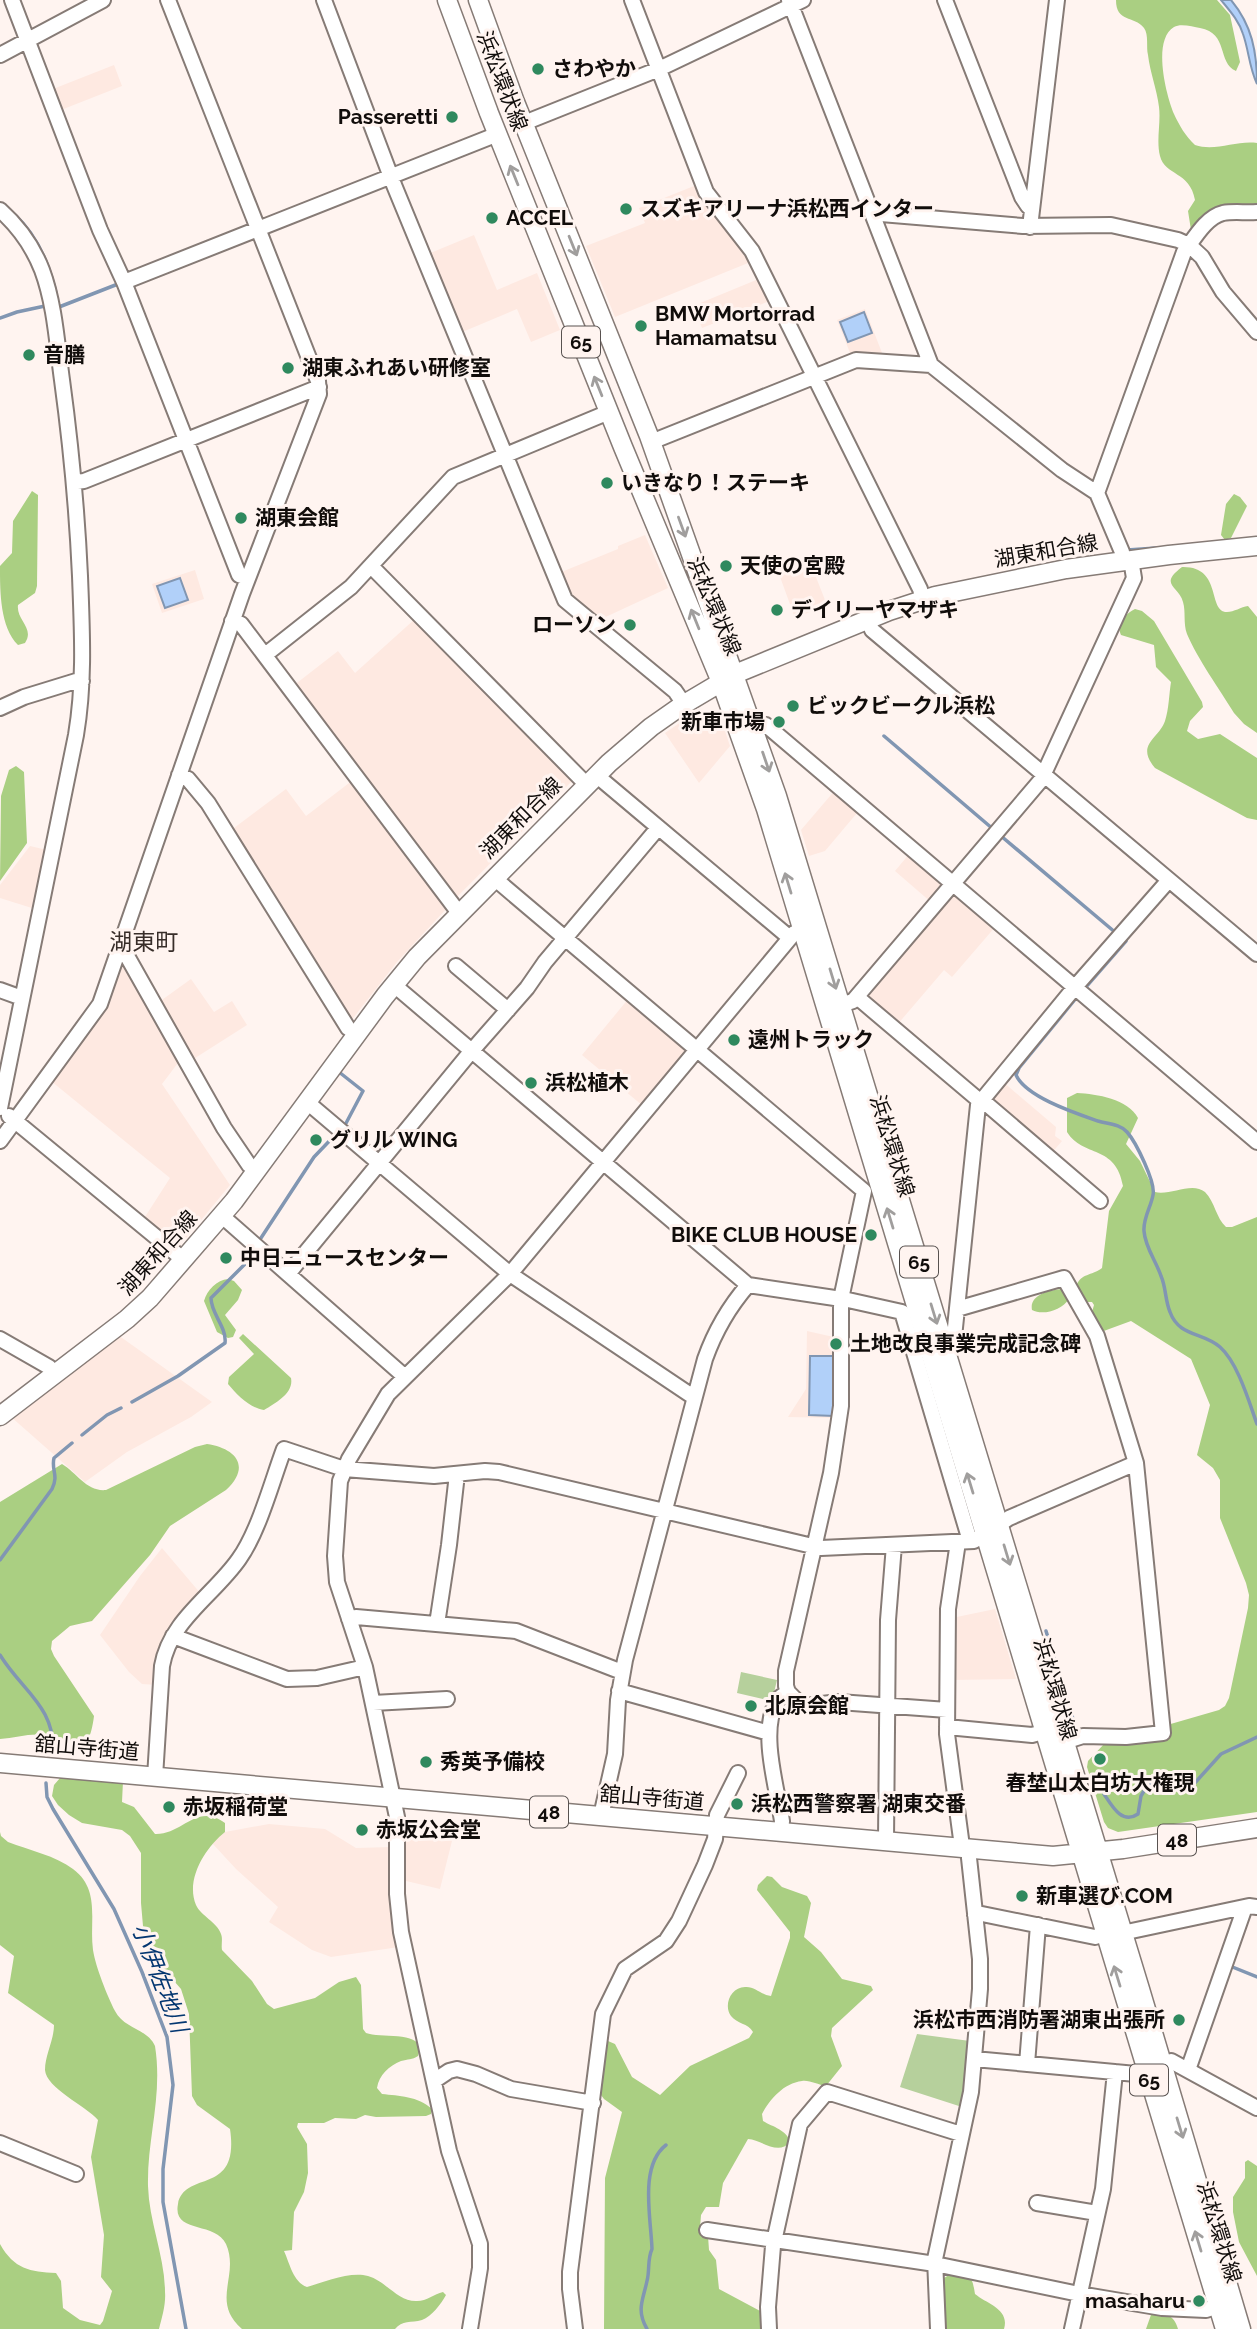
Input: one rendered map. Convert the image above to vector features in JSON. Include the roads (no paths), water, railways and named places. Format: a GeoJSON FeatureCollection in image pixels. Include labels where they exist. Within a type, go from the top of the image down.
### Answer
{"type":"FeatureCollection","features":[{"type":"Feature","properties":{"kind":"main road","name":"浜松環状線"},"geometry":{"type":"LineString","coordinates":[[447,0],[609,412],[754,730],[778,796],[841,1005],[978,1535],[1064,1742],[1089,1853]]}},
{"type":"Feature","properties":{"kind":"main road","name":"浜松環状線"},"geometry":{"type":"LineString","coordinates":[[478,0],[650,442],[728,678],[766,809],[796,934],[931,1354]]}},
{"type":"Feature","properties":{"kind":"main road","name":"湖東和合線"},"geometry":{"type":"LineString","coordinates":[[0,1416],[139,1310],[222,1216],[394,985],[459,913],[591,780],[636,739],[684,704],[728,678],[923,600],[1052,571],[1257,546]]}},
{"type":"Feature","properties":{"kind":"main road","name":"浜松環状線"},"geometry":{"type":"LineString","coordinates":[[1033,1667],[1043,1732],[1089,1853],[1225,2304],[1241,2329]]}},
{"type":"Feature","properties":{"kind":"main road","name":"舘山寺街道"},"geometry":{"type":"LineString","coordinates":[[0,1763],[1053,1856],[1257,1828]]}},
{"type":"Feature","properties":{"kind":"main road","name":"浜松環状線"},"geometry":{"type":"LineString","coordinates":[[1225,2304],[1225,2329]]}},
{"type":"Feature","properties":{"kind":"street"},"geometry":{"type":"LineString","coordinates":[[12,0],[100,230],[124,282],[239,575],[248,578]]}},
{"type":"Feature","properties":{"kind":"street"},"geometry":{"type":"LineString","coordinates":[[0,55],[103,0]]}},
{"type":"Feature","properties":{"kind":"street"},"geometry":{"type":"LineString","coordinates":[[0,1140],[100,1004],[232,621],[319,394],[319,387],[168,0]]}},
{"type":"Feature","properties":{"kind":"street"},"geometry":{"type":"LineString","coordinates":[[324,0],[392,176],[565,600],[675,691],[684,704]]}},
{"type":"Feature","properties":{"kind":"street"},"geometry":{"type":"LineString","coordinates":[[632,0],[706,191],[752,251],[920,589],[923,600]]}},
{"type":"Feature","properties":{"kind":"street"},"geometry":{"type":"LineString","coordinates":[[945,0],[1023,197],[1028,206],[1032,206]]}},
{"type":"Feature","properties":{"kind":"street"},"geometry":{"type":"LineString","coordinates":[[1030,227],[1056,0]]}},
{"type":"Feature","properties":{"kind":"street"},"geometry":{"type":"LineString","coordinates":[[524,123],[659,69],[795,2],[931,366],[1062,470],[1097,493],[1134,578],[1044,775],[853,1002],[841,1005]]}},
{"type":"Feature","properties":{"kind":"street"},"geometry":{"type":"LineString","coordinates":[[124,282],[498,134]]}},
{"type":"Feature","properties":{"kind":"street"},"geometry":{"type":"LineString","coordinates":[[0,210],[27,240],[38,260],[46,281],[53,315],[75,482],[83,643],[76,735],[0,1109],[184,1259]]}},
{"type":"Feature","properties":{"kind":"street"},"geometry":{"type":"LineString","coordinates":[[1097,493],[1184,252],[1197,234],[1216,216],[1257,212]]}},
{"type":"Feature","properties":{"kind":"street"},"geometry":{"type":"LineString","coordinates":[[874,217],[881,214],[1030,227],[1111,225],[1178,240],[1189,245],[1202,257],[1228,299],[1257,332]]}},
{"type":"Feature","properties":{"kind":"street"},"geometry":{"type":"LineString","coordinates":[[650,442],[856,360],[931,366]]}},
{"type":"Feature","properties":{"kind":"street"},"geometry":{"type":"LineString","coordinates":[[75,482],[319,387]]}},
{"type":"Feature","properties":{"kind":"street"},"geometry":{"type":"LineString","coordinates":[[265,655],[351,587],[453,477],[609,412]]}},
{"type":"Feature","properties":{"kind":"street"},"geometry":{"type":"LineString","coordinates":[[371,566],[591,780],[796,934],[510,1274],[404,1376],[381,1403],[344,1469],[338,1493],[335,1565],[337,1582],[365,1667],[397,1817],[399,1920],[449,2151],[481,2251],[470,2329]]}},
{"type":"Feature","properties":{"kind":"street"},"geometry":{"type":"LineString","coordinates":[[868,620],[872,630],[1257,954]]}},
{"type":"Feature","properties":{"kind":"street"},"geometry":{"type":"LineString","coordinates":[[232,621],[241,624],[459,913]]}},
{"type":"Feature","properties":{"kind":"street"},"geometry":{"type":"LineString","coordinates":[[0,708],[32,694],[82,681]]}},
{"type":"Feature","properties":{"kind":"street"},"geometry":{"type":"LineString","coordinates":[[754,730],[766,725],[1257,1142]]}},
{"type":"Feature","properties":{"kind":"street"},"geometry":{"type":"LineString","coordinates":[[179,775],[188,779],[208,803],[348,1028],[357,1034]]}},
{"type":"Feature","properties":{"kind":"street"},"geometry":{"type":"LineString","coordinates":[[288,1274],[658,828]]}},
{"type":"Feature","properties":{"kind":"street"},"geometry":{"type":"LineString","coordinates":[[494,878],[864,1191],[841,1299],[841,1406],[831,1473],[786,1671],[786,1686],[788,1692],[806,1706],[835,1702],[947,1710]]}},
{"type":"Feature","properties":{"kind":"street"},"geometry":{"type":"LineString","coordinates":[[394,985],[748,1285],[841,1299],[902,1312],[931,1354],[953,1348],[978,1105],[1169,880]]}},
{"type":"Feature","properties":{"kind":"street"},"geometry":{"type":"LineString","coordinates":[[118,953],[127,956],[224,1128],[249,1165],[257,1171]]}},
{"type":"Feature","properties":{"kind":"street"},"geometry":{"type":"LineString","coordinates":[[456,966],[508,1010]]}},
{"type":"Feature","properties":{"kind":"street"},"geometry":{"type":"LineString","coordinates":[[0,990],[22,998]]}},
{"type":"Feature","properties":{"kind":"street"},"geometry":{"type":"LineString","coordinates":[[857,997],[1100,1201]]}},
{"type":"Feature","properties":{"kind":"street"},"geometry":{"type":"LineString","coordinates":[[307,1102],[510,1274],[695,1396]]}},
{"type":"Feature","properties":{"kind":"street"},"geometry":{"type":"LineString","coordinates":[[222,1216],[404,1376]]}},
{"type":"Feature","properties":{"kind":"street"},"geometry":{"type":"LineString","coordinates":[[957,1309],[1064,1278],[1097,1336],[1136,1463],[1163,1733],[1126,1737],[1083,1736],[1064,1742]]}},
{"type":"Feature","properties":{"kind":"street"},"geometry":{"type":"LineString","coordinates":[[601,1816],[601,1806],[615,1755],[622,1672],[705,1359],[727,1312],[748,1285]]}},
{"type":"Feature","properties":{"kind":"street"},"geometry":{"type":"LineString","coordinates":[[0,1339],[49,1367],[54,1375]]}},
{"type":"Feature","properties":{"kind":"street"},"geometry":{"type":"LineString","coordinates":[[155,1777],[162,1666],[166,1651],[173,1636],[233,1567],[246,1548],[284,1449],[344,1469],[427,1476],[499,1472],[821,1548],[894,1545],[978,1535],[1009,1518],[1136,1463]]}},
{"type":"Feature","properties":{"kind":"street"},"geometry":{"type":"LineString","coordinates":[[437,1624],[457,1474]]}},
{"type":"Feature","properties":{"kind":"street"},"geometry":{"type":"LineString","coordinates":[[938,2329],[935,2264],[971,2092],[981,1973],[969,1858],[961,1839],[948,1748],[948,1609],[978,1535]]}},
{"type":"Feature","properties":{"kind":"street"},"geometry":{"type":"LineString","coordinates":[[887,1841],[888,1620],[894,1545]]}},
{"type":"Feature","properties":{"kind":"street"},"geometry":{"type":"LineString","coordinates":[[349,1619],[356,1617],[526,1633],[622,1672]]}},
{"type":"Feature","properties":{"kind":"street"},"geometry":{"type":"LineString","coordinates":[[173,1636],[287,1679],[317,1678],[365,1667]]}},
{"type":"Feature","properties":{"kind":"street"},"geometry":{"type":"LineString","coordinates":[[620,1691],[769,1733]]}},
{"type":"Feature","properties":{"kind":"street"},"geometry":{"type":"LineString","coordinates":[[781,1832],[782,1821],[769,1733],[775,1704],[788,1692]]}},
{"type":"Feature","properties":{"kind":"street"},"geometry":{"type":"LineString","coordinates":[[373,1703],[447,1699]]}},
{"type":"Feature","properties":{"kind":"street"},"geometry":{"type":"LineString","coordinates":[[947,1727],[1032,1735],[1043,1732]]}},
{"type":"Feature","properties":{"kind":"street"},"geometry":{"type":"LineString","coordinates":[[575,2329],[570,2272],[593,2104],[601,2022],[625,1969],[661,1945],[673,1932],[698,1882],[715,1839],[717,1815],[738,1773]]}},
{"type":"Feature","properties":{"kind":"street"},"geometry":{"type":"LineString","coordinates":[[975,1915],[982,1914],[1095,1937],[1251,1907]]}},
{"type":"Feature","properties":{"kind":"street"},"geometry":{"type":"LineString","coordinates":[[1188,2070],[1251,1907]]}},
{"type":"Feature","properties":{"kind":"street"},"geometry":{"type":"LineString","coordinates":[[1027,2064],[1038,1926]]}},
{"type":"Feature","properties":{"kind":"street"},"geometry":{"type":"LineString","coordinates":[[974,2059],[1136,2074],[1171,2061],[1257,2108]]}},
{"type":"Feature","properties":{"kind":"street"},"geometry":{"type":"LineString","coordinates":[[434,2081],[457,2069],[516,2090],[593,2104]]}},
{"type":"Feature","properties":{"kind":"street"},"geometry":{"type":"LineString","coordinates":[[1072,2329],[1102,2189],[1115,2072]]}},
{"type":"Feature","properties":{"kind":"street"},"geometry":{"type":"LineString","coordinates":[[769,2329],[768,2307],[775,2241],[800,2124],[827,2092],[961,2134]]}},
{"type":"Feature","properties":{"kind":"street"},"geometry":{"type":"LineString","coordinates":[[0,2143],[76,2174]]}},
{"type":"Feature","properties":{"kind":"street"},"geometry":{"type":"LineString","coordinates":[[1037,2203],[1097,2213]]}},
{"type":"Feature","properties":{"kind":"street"},"geometry":{"type":"LineString","coordinates":[[707,2231],[935,2264],[1162,2308],[1206,2310],[1225,2304]]}},
{"type":"Feature","properties":{"kind":"water"},"geometry":{"type":"Polygon","coordinates":[[[1221,0],[1231,0],[1244,19],[1254,50],[1257,84],[1241,29],[1221,0]]]}},
{"type":"Feature","properties":{"kind":"water"},"geometry":{"type":"Polygon","coordinates":[[[864,312],[872,333],[848,342],[840,322],[864,312]]]}},
{"type":"Feature","properties":{"kind":"water"},"geometry":{"type":"Polygon","coordinates":[[[180,578],[188,600],[165,608],[157,586],[180,578]]]}},
{"type":"Feature","properties":{"kind":"water"},"geometry":{"type":"Polygon","coordinates":[[[810,1356],[834,1356],[834,1416],[809,1415],[810,1356]]]}},
{"type":"Feature","properties":{"kind":"waterway"},"geometry":{"type":"LineString","coordinates":[[15,215],[30,232],[41,251],[56,293]]}},
{"type":"Feature","properties":{"kind":"waterway"},"geometry":{"type":"LineString","coordinates":[[58,304],[59,307],[118,284]]}},
{"type":"Feature","properties":{"kind":"waterway"},"geometry":{"type":"LineString","coordinates":[[0,318],[45,306]]}},
{"type":"Feature","properties":{"kind":"waterway"},"geometry":{"type":"LineString","coordinates":[[1127,550],[1156,548]]}},
{"type":"Feature","properties":{"kind":"waterway"},"geometry":{"type":"LineString","coordinates":[[884,736],[993,829]]}},
{"type":"Feature","properties":{"kind":"waterway"},"geometry":{"type":"LineString","coordinates":[[1001,836],[1116,933]]}},
{"type":"Feature","properties":{"kind":"waterway"},"geometry":{"type":"LineString","coordinates":[[1085,988],[1126,941],[1124,940]]}},
{"type":"Feature","properties":{"kind":"waterway"},"geometry":{"type":"LineString","coordinates":[[1077,997],[1016,1075],[1021,1083],[1040,1097],[1077,1114],[1121,1127],[1131,1137],[1153,1189],[1144,1231],[1148,1248],[1163,1280],[1170,1312],[1179,1326],[1213,1342],[1226,1354],[1242,1383],[1257,1424]]}},
{"type":"Feature","properties":{"kind":"waterway"},"geometry":{"type":"LineString","coordinates":[[339,1072],[363,1091],[344,1127]]}},
{"type":"Feature","properties":{"kind":"waterway"},"geometry":{"type":"LineString","coordinates":[[259,1241],[314,1157],[337,1133]]}},
{"type":"Feature","properties":{"kind":"waterway"},"geometry":{"type":"LineString","coordinates":[[132,1402],[178,1376],[225,1343],[224,1331],[213,1310],[211,1298],[247,1262],[253,1251]]}},
{"type":"Feature","properties":{"kind":"waterway"},"geometry":{"type":"LineString","coordinates":[[82,1435],[107,1415],[121,1408]]}},
{"type":"Feature","properties":{"kind":"waterway"},"geometry":{"type":"LineString","coordinates":[[0,1560],[52,1489],[55,1480],[54,1458],[72,1443]]}},
{"type":"Feature","properties":{"kind":"waterway"},"geometry":{"type":"LineString","coordinates":[[1046,1631],[1077,1732]]}},
{"type":"Feature","properties":{"kind":"waterway"},"geometry":{"type":"LineString","coordinates":[[0,1655],[43,1712],[49,1724],[53,1754]]}},
{"type":"Feature","properties":{"kind":"waterway"},"geometry":{"type":"LineString","coordinates":[[1104,1794],[1118,1813],[1132,1817],[1138,1814],[1141,1796],[1148,1784],[1159,1781],[1181,1786],[1193,1785],[1221,1754],[1257,1737]]}},
{"type":"Feature","properties":{"kind":"waterway","name":"小伊佐地川"},"geometry":{"type":"LineString","coordinates":[[46,1783],[47,1797],[53,1809],[114,1909],[167,2037],[173,2085],[163,2169],[163,2202],[186,2329]]}},
{"type":"Feature","properties":{"kind":"waterway"},"geometry":{"type":"LineString","coordinates":[[1230,1966],[1257,1977]]}},
{"type":"Feature","properties":{"kind":"waterway"},"geometry":{"type":"LineString","coordinates":[[647,2329],[641,2310],[652,2249],[649,2179],[652,2166],[666,2145]]}},
{"type":"Feature","properties":{"kind":"place","name":"さわやか"},"geometry":{"type":"Point","coordinates":[538,69]}},
{"type":"Feature","properties":{"kind":"place","name":"Passeretti"},"geometry":{"type":"Point","coordinates":[452,117]}},
{"type":"Feature","properties":{"kind":"place","name":"スズキアリーナ浜松西インター"},"geometry":{"type":"Point","coordinates":[626,209]}},
{"type":"Feature","properties":{"kind":"place","name":"ACCEL"},"geometry":{"type":"Point","coordinates":[492,218]}},
{"type":"Feature","properties":{"kind":"place","name":"BMW Mortorrad Hamamatsu"},"geometry":{"type":"Point","coordinates":[641,326]}},
{"type":"Feature","properties":{"kind":"place","name":"音膳"},"geometry":{"type":"Point","coordinates":[29,355]}},
{"type":"Feature","properties":{"kind":"place","name":"湖東ふれあい研修室"},"geometry":{"type":"Point","coordinates":[288,368]}},
{"type":"Feature","properties":{"kind":"place","name":"いきなり！ステーキ"},"geometry":{"type":"Point","coordinates":[607,483]}},
{"type":"Feature","properties":{"kind":"place","name":"湖東会館"},"geometry":{"type":"Point","coordinates":[241,518]}},
{"type":"Feature","properties":{"kind":"place","name":"天使の宮殿"},"geometry":{"type":"Point","coordinates":[726,566]}},
{"type":"Feature","properties":{"kind":"place","name":"デイリーヤマザキ"},"geometry":{"type":"Point","coordinates":[777,610]}},
{"type":"Feature","properties":{"kind":"place","name":"ローソン"},"geometry":{"type":"Point","coordinates":[630,625]}},
{"type":"Feature","properties":{"kind":"place","name":"ビックビークル浜松"},"geometry":{"type":"Point","coordinates":[793,706]}},
{"type":"Feature","properties":{"kind":"place","name":"新車市場"},"geometry":{"type":"Point","coordinates":[779,722]}},
{"type":"Feature","properties":{"kind":"place","name":"遠州トラック"},"geometry":{"type":"Point","coordinates":[734,1040]}},
{"type":"Feature","properties":{"kind":"place","name":"浜松植木"},"geometry":{"type":"Point","coordinates":[531,1083]}},
{"type":"Feature","properties":{"kind":"place","name":"グリル WING"},"geometry":{"type":"Point","coordinates":[316,1140]}},
{"type":"Feature","properties":{"kind":"place","name":"BIKE CLUB HOUSE"},"geometry":{"type":"Point","coordinates":[871,1235]}},
{"type":"Feature","properties":{"kind":"place","name":"中日ニュースセンター"},"geometry":{"type":"Point","coordinates":[226,1258]}},
{"type":"Feature","properties":{"kind":"place","name":"土地改良事業完成記念碑"},"geometry":{"type":"Point","coordinates":[836,1344]}},
{"type":"Feature","properties":{"kind":"place","name":"北原会館"},"geometry":{"type":"Point","coordinates":[751,1706]}},
{"type":"Feature","properties":{"kind":"place","name":"春埜山太白坊大権現"},"geometry":{"type":"Point","coordinates":[1100,1759]}},
{"type":"Feature","properties":{"kind":"place","name":"秀英予備校"},"geometry":{"type":"Point","coordinates":[426,1762]}},
{"type":"Feature","properties":{"kind":"place","name":"浜松西警察署 湖東交番"},"geometry":{"type":"Point","coordinates":[737,1804]}},
{"type":"Feature","properties":{"kind":"place","name":"赤坂稲荷堂"},"geometry":{"type":"Point","coordinates":[169,1807]}},
{"type":"Feature","properties":{"kind":"place","name":"赤坂公会堂"},"geometry":{"type":"Point","coordinates":[362,1830]}},
{"type":"Feature","properties":{"kind":"place","name":"新車選び.COM"},"geometry":{"type":"Point","coordinates":[1022,1896]}},
{"type":"Feature","properties":{"kind":"place","name":"浜松市西消防署湖東出張所"},"geometry":{"type":"Point","coordinates":[1179,2020]}},
{"type":"Feature","properties":{"kind":"place","name":"masaharu"},"geometry":{"type":"Point","coordinates":[1199,2301]}},
{"type":"Feature","properties":{"kind":"district","name":"湖東町"},"geometry":{"type":"Point","coordinates":[144,942]}}]}
